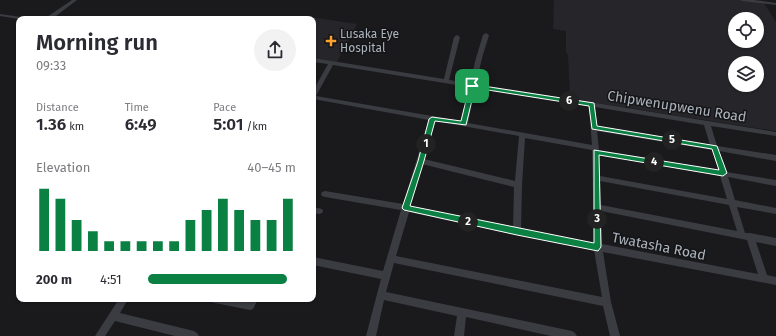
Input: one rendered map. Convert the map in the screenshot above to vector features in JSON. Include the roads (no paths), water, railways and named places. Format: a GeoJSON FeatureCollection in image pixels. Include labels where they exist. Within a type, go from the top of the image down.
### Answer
{"type":"FeatureCollection","features":[{"type":"Feature","properties":{"kind":"street"},"geometry":{"type":"LineString","coordinates":[[57,16],[75,0]]}},
{"type":"Feature","properties":{"kind":"street"},"geometry":{"type":"LineString","coordinates":[[742,0],[776,4]]}},
{"type":"Feature","properties":{"kind":"street"},"geometry":{"type":"LineString","coordinates":[[0,15],[16,17]]}},
{"type":"Feature","properties":{"kind":"street"},"geometry":{"type":"LineString","coordinates":[[464,124],[472,86],[486,35]]}},
{"type":"Feature","properties":{"kind":"street"},"geometry":{"type":"LineString","coordinates":[[446,81],[457,37]]}},
{"type":"Feature","properties":{"kind":"street","name":"Chipwenupwenu Road"},"geometry":{"type":"LineString","coordinates":[[316,60],[776,134]]}},
{"type":"Feature","properties":{"kind":"street"},"geometry":{"type":"LineString","coordinates":[[316,91],[331,63]]}},
{"type":"Feature","properties":{"kind":"street"},"geometry":{"type":"LineString","coordinates":[[316,98],[522,134],[596,150],[776,183]]}},
{"type":"Feature","properties":{"kind":"street"},"geometry":{"type":"LineString","coordinates":[[592,105],[596,150],[598,247],[607,302],[615,336]]}},
{"type":"Feature","properties":{"kind":"street"},"geometry":{"type":"LineString","coordinates":[[371,336],[386,276],[421,161],[432,119]]}},
{"type":"Feature","properties":{"kind":"street"},"geometry":{"type":"LineString","coordinates":[[707,123],[732,202],[764,278]]}},
{"type":"Feature","properties":{"kind":"street"},"geometry":{"type":"LineString","coordinates":[[594,128],[776,158]]}},
{"type":"Feature","properties":{"kind":"street"},"geometry":{"type":"LineString","coordinates":[[517,232],[518,185],[522,134]]}},
{"type":"Feature","properties":{"kind":"street"},"geometry":{"type":"LineString","coordinates":[[421,161],[518,185]]}},
{"type":"Feature","properties":{"kind":"street"},"geometry":{"type":"LineString","coordinates":[[597,178],[776,211]]}},
{"type":"Feature","properties":{"kind":"street","name":"Twatasha Road"},"geometry":{"type":"LineString","coordinates":[[325,194],[406,208],[517,232],[776,281]]}},
{"type":"Feature","properties":{"kind":"street"},"geometry":{"type":"LineString","coordinates":[[597,207],[776,242]]}},
{"type":"Feature","properties":{"kind":"street"},"geometry":{"type":"LineString","coordinates":[[392,259],[607,302]]}},
{"type":"Feature","properties":{"kind":"street"},"geometry":{"type":"LineString","coordinates":[[316,262],[386,276]]}},
{"type":"Feature","properties":{"kind":"street"},"geometry":{"type":"LineString","coordinates":[[382,295],[572,336]]}},
{"type":"Feature","properties":{"kind":"street"},"geometry":{"type":"LineString","coordinates":[[100,336],[122,302]]}},
{"type":"Feature","properties":{"kind":"street"},"geometry":{"type":"LineString","coordinates":[[229,302],[247,306],[250,306],[252,302]]}},
{"type":"Feature","properties":{"kind":"street"},"geometry":{"type":"LineString","coordinates":[[459,336],[462,312]]}},
{"type":"Feature","properties":{"kind":"street"},"geometry":{"type":"LineString","coordinates":[[113,316],[194,336]]}},
{"type":"Feature","properties":{"kind":"place","name":"Lusaka Eye Hospital"},"geometry":{"type":"Point","coordinates":[331,41]}}]}
